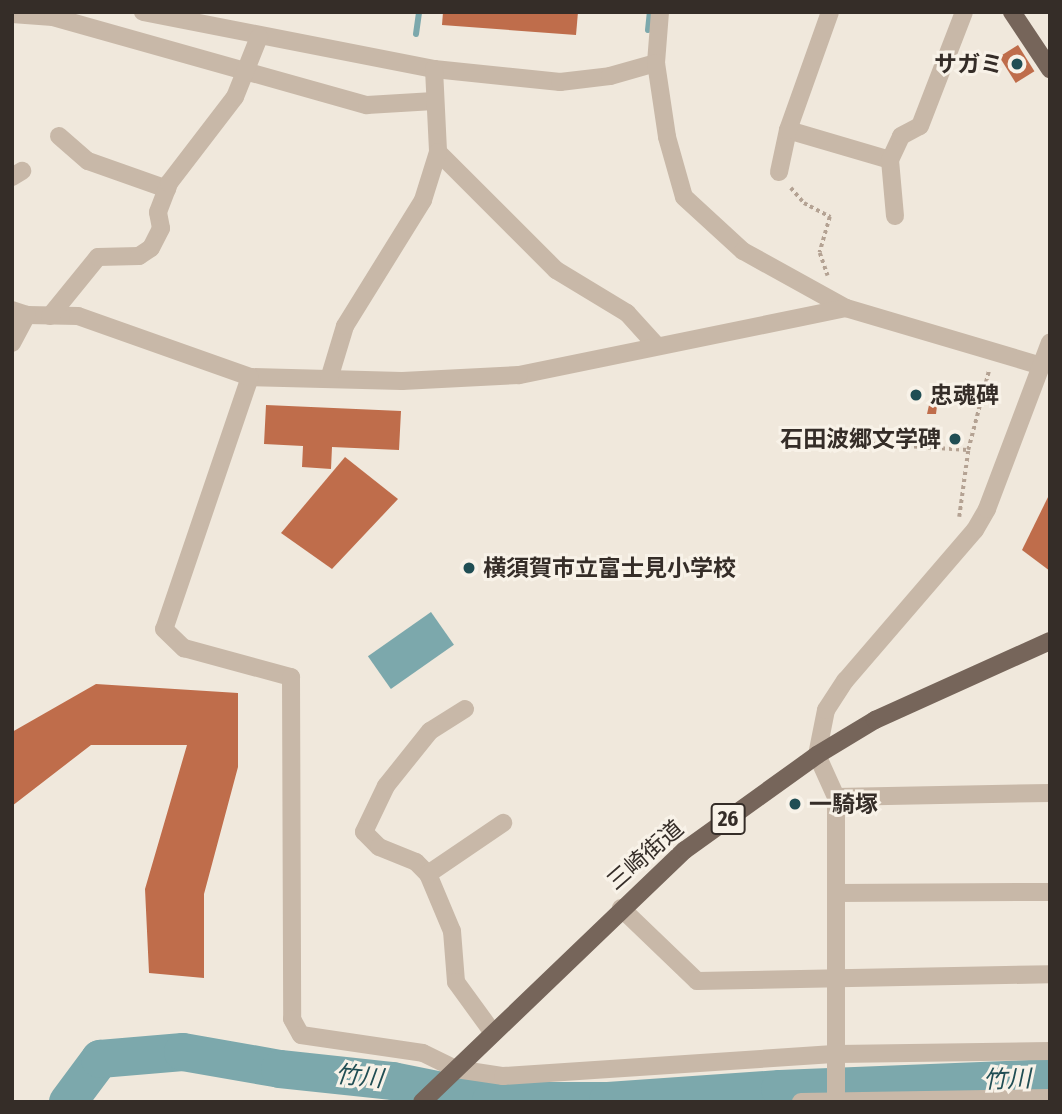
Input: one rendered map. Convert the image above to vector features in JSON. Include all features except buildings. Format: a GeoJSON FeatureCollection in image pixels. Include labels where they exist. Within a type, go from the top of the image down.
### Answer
{"type":"FeatureCollection","features":[{"type":"Feature","properties":{"kind":"main road"},"geometry":{"type":"LineString","coordinates":[[1012,12],[1050,69]]}},
{"type":"Feature","properties":{"kind":"main road","name":"三崎街道"},"geometry":{"type":"LineString","coordinates":[[422,1102],[621,908],[685,850],[817,755],[875,720],[1050,641]]}},
{"type":"Feature","properties":{"kind":"street"},"geometry":{"type":"LineString","coordinates":[[143,12],[259,37],[434,69],[560,82],[610,76],[656,63]]}},
{"type":"Feature","properties":{"kind":"street"},"geometry":{"type":"LineString","coordinates":[[660,12],[656,63],[667,137],[684,197],[743,251],[842,306],[1038,365]]}},
{"type":"Feature","properties":{"kind":"street"},"geometry":{"type":"LineString","coordinates":[[779,172],[788,130],[830,12]]}},
{"type":"Feature","properties":{"kind":"street"},"geometry":{"type":"LineString","coordinates":[[895,216],[890,160],[901,136],[920,126],[964,12]]}},
{"type":"Feature","properties":{"kind":"street"},"geometry":{"type":"LineString","coordinates":[[12,15],[54,15],[367,105],[434,101]]}},
{"type":"Feature","properties":{"kind":"street"},"geometry":{"type":"LineString","coordinates":[[50,316],[98,257],[139,256],[151,248],[161,228],[158,212],[167,189],[236,97],[259,37]]}},
{"type":"Feature","properties":{"kind":"street"},"geometry":{"type":"LineString","coordinates":[[329,379],[345,326],[424,200],[438,152],[434,69]]}},
{"type":"Feature","properties":{"kind":"street"},"geometry":{"type":"LineString","coordinates":[[788,130],[890,160]]}},
{"type":"Feature","properties":{"kind":"street"},"geometry":{"type":"LineString","coordinates":[[59,136],[88,161],[167,189]]}},
{"type":"Feature","properties":{"kind":"street"},"geometry":{"type":"LineString","coordinates":[[438,152],[556,270],[627,313],[656,345]]}},
{"type":"Feature","properties":{"kind":"street"},"geometry":{"type":"LineString","coordinates":[[12,343],[19,313],[78,316],[250,377],[329,379],[519,375],[656,345],[788,323],[842,306]]}},
{"type":"Feature","properties":{"kind":"street"},"geometry":{"type":"LineString","coordinates":[[836,1100],[836,797],[817,755],[827,709],[845,681],[975,530],[987,509],[1038,365],[1050,342]]}},
{"type":"Feature","properties":{"kind":"street"},"geometry":{"type":"LineString","coordinates":[[250,377],[163,629],[184,648],[291,677],[292,1019],[301,1035],[423,1052],[456,1069],[546,1075],[837,1054],[1050,1051]]}},
{"type":"Feature","properties":{"kind":"street"},"geometry":{"type":"LineString","coordinates":[[464,709],[430,731],[386,786],[365,832],[379,848],[416,862],[428,874],[452,931],[456,982],[493,1033]]}},
{"type":"Feature","properties":{"kind":"street"},"geometry":{"type":"LineString","coordinates":[[836,797],[1050,793]]}},
{"type":"Feature","properties":{"kind":"street"},"geometry":{"type":"LineString","coordinates":[[428,874],[503,823]]}},
{"type":"Feature","properties":{"kind":"street"},"geometry":{"type":"LineString","coordinates":[[836,893],[1050,892]]}},
{"type":"Feature","properties":{"kind":"street"},"geometry":{"type":"LineString","coordinates":[[621,908],[697,981],[1050,974]]}},
{"type":"Feature","properties":{"kind":"street"},"geometry":{"type":"LineString","coordinates":[[801,1102],[1050,1098]]}},
{"type":"Feature","properties":{"kind":"path"},"geometry":{"type":"LineString","coordinates":[[779,172],[804,202],[830,217],[820,253],[842,306]]}},
{"type":"Feature","properties":{"kind":"path"},"geometry":{"type":"LineString","coordinates":[[957,525],[968,450],[994,352]]}},
{"type":"Feature","properties":{"kind":"path"},"geometry":{"type":"LineString","coordinates":[[831,441],[968,450]]}},
{"type":"Feature","properties":{"kind":"water"},"geometry":{"type":"Polygon","coordinates":[[[431,612],[454,645],[391,689],[368,656],[431,612]]]}},
{"type":"Feature","properties":{"kind":"waterway"},"geometry":{"type":"LineString","coordinates":[[416,34],[419,12]]}},
{"type":"Feature","properties":{"kind":"waterway"},"geometry":{"type":"LineString","coordinates":[[648,30],[650,12]]}},
{"type":"Feature","properties":{"kind":"waterway","name":"竹川"},"geometry":{"type":"LineString","coordinates":[[68,1102],[100,1059],[183,1052],[280,1069],[393,1081],[491,1101],[608,1101],[780,1089],[1050,1078]]}},
{"type":"Feature","properties":{"kind":"place","name":"サガミ"},"geometry":{"type":"Point","coordinates":[1017,64]}},
{"type":"Feature","properties":{"kind":"place","name":"忠魂碑"},"geometry":{"type":"Point","coordinates":[916,395]}},
{"type":"Feature","properties":{"kind":"place","name":"石田波郷文学碑"},"geometry":{"type":"Point","coordinates":[955,439]}},
{"type":"Feature","properties":{"kind":"place","name":"横須賀市立富士見小学校"},"geometry":{"type":"Point","coordinates":[469,568]}},
{"type":"Feature","properties":{"kind":"place","name":"一騎塚"},"geometry":{"type":"Point","coordinates":[795,804]}}]}
